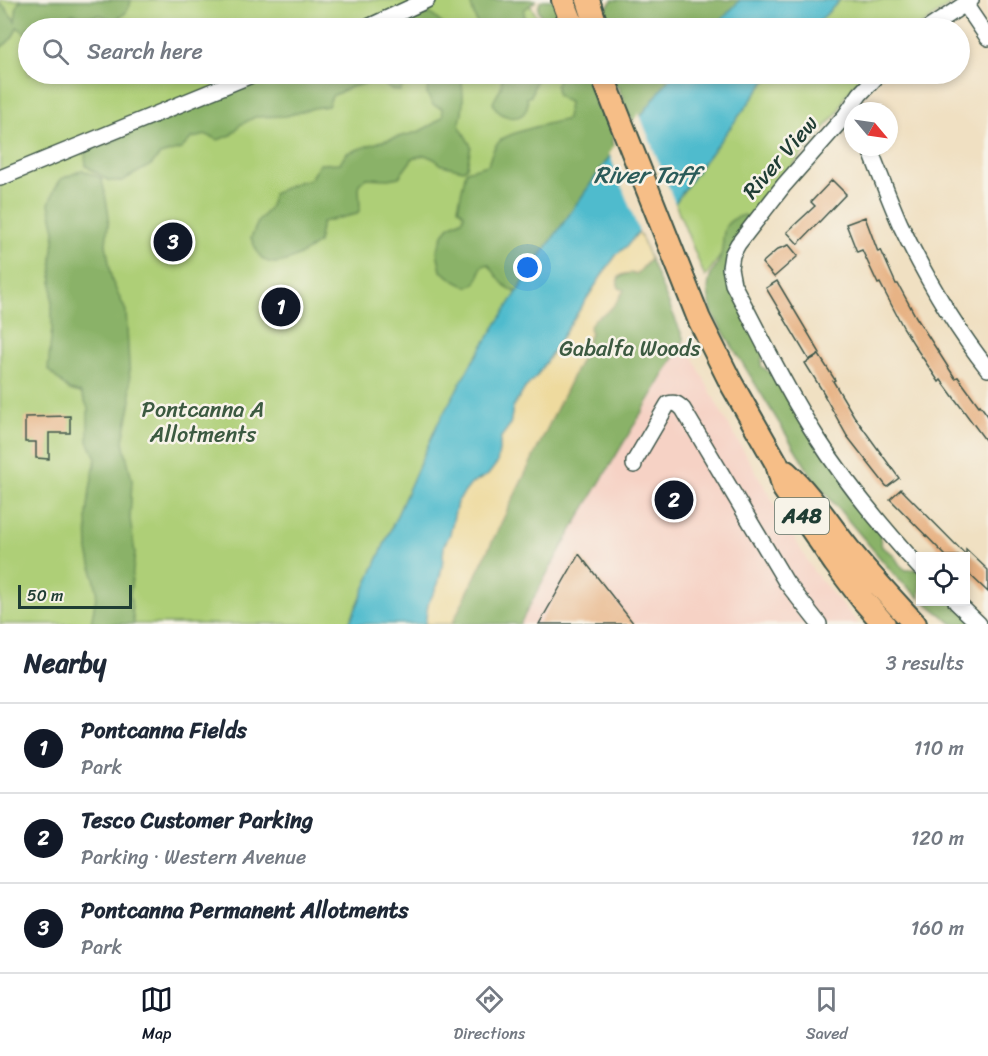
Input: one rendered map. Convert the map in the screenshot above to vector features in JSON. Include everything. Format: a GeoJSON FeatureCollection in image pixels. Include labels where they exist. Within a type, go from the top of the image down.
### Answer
{"type":"FeatureCollection","features":[{"type":"Feature","properties":{"kind":"highway"},"geometry":{"type":"LineString","coordinates":[[563,0],[570,18]]}},
{"type":"Feature","properties":{"kind":"highway"},"geometry":{"type":"LineString","coordinates":[[588,0],[594,18]]}},
{"type":"Feature","properties":{"kind":"highway","name":"A48"},"geometry":{"type":"LineString","coordinates":[[605,84],[699,319],[736,394],[777,464],[784,489],[835,563],[884,624]]}},
{"type":"Feature","properties":{"kind":"highway","name":"A48"},"geometry":{"type":"LineString","coordinates":[[777,464],[797,482],[850,551],[915,624]]}},
{"type":"Feature","properties":{"kind":"street"},"geometry":{"type":"LineString","coordinates":[[388,18],[427,0]]}},
{"type":"Feature","properties":{"kind":"street"},"geometry":{"type":"LineString","coordinates":[[945,18],[968,2],[988,38]]}},
{"type":"Feature","properties":{"kind":"street"},"geometry":{"type":"LineString","coordinates":[[0,178],[230,84]]}},
{"type":"Feature","properties":{"kind":"street","name":"River View"},"geometry":{"type":"LineString","coordinates":[[857,102],[860,94],[870,84]]}},
{"type":"Feature","properties":{"kind":"street","name":"River View"},"geometry":{"type":"LineString","coordinates":[[844,125],[784,185],[738,244],[732,255],[730,268],[733,284],[793,398],[816,436],[886,531],[916,563]]}},
{"type":"Feature","properties":{"kind":"street"},"geometry":{"type":"LineString","coordinates":[[873,156],[915,253],[964,336],[988,369]]}},
{"type":"Feature","properties":{"kind":"street"},"geometry":{"type":"LineString","coordinates":[[634,465],[633,462],[668,404],[678,404],[786,582],[819,624]]}},
{"type":"Feature","properties":{"kind":"street"},"geometry":{"type":"LineString","coordinates":[[960,606],[980,624]]}},
{"type":"Feature","properties":{"kind":"shaded area"},"geometry":{"type":"Polygon","coordinates":[[[684,340],[721,412],[814,572],[859,624],[520,624],[568,535],[684,340]]]}},
{"type":"Feature","properties":{"kind":"green space","name":"Pontcanna A Allotments"},"geometry":{"type":"Polygon","coordinates":[[[0,0],[527,0],[538,18],[18,18],[18,84],[576,84],[610,156],[437,425],[349,624],[0,624],[0,0]]]}},
{"type":"Feature","properties":{"kind":"green space"},"geometry":{"type":"Polygon","coordinates":[[[21,0],[131,0],[125,13],[118,18],[100,15],[85,17],[74,14],[67,18],[18,18],[18,28],[15,33],[0,48],[0,5],[4,6],[15,21],[17,5],[21,0]]]}},
{"type":"Feature","properties":{"kind":"green space"},"geometry":{"type":"Polygon","coordinates":[[[472,0],[536,0],[524,10],[525,18],[475,18],[471,5],[472,0]]]}},
{"type":"Feature","properties":{"kind":"green space"},"geometry":{"type":"Polygon","coordinates":[[[562,0],[572,18],[542,18],[538,9],[540,2],[562,0]]]}},
{"type":"Feature","properties":{"kind":"green space"},"geometry":{"type":"Polygon","coordinates":[[[612,0],[761,0],[750,18],[606,18],[605,10],[612,0]]]}},
{"type":"Feature","properties":{"kind":"green space"},"geometry":{"type":"Polygon","coordinates":[[[840,0],[956,0],[932,18],[823,18],[840,0]]]}},
{"type":"Feature","properties":{"kind":"green space"},"geometry":{"type":"Polygon","coordinates":[[[423,14],[431,14],[436,18],[415,18],[423,14]]]}},
{"type":"Feature","properties":{"kind":"green space"},"geometry":{"type":"Polygon","coordinates":[[[253,84],[363,84],[332,96],[328,106],[286,116],[255,117],[240,125],[231,135],[218,140],[207,135],[192,138],[181,149],[160,155],[151,165],[122,181],[109,181],[86,166],[85,153],[91,145],[99,141],[110,144],[135,128],[151,125],[182,113],[204,98],[217,98],[253,84]]]}},
{"type":"Feature","properties":{"kind":"green space"},"geometry":{"type":"Polygon","coordinates":[[[384,84],[404,84],[400,91],[391,90],[384,84]]]}},
{"type":"Feature","properties":{"kind":"green space"},"geometry":{"type":"Polygon","coordinates":[[[428,84],[462,84],[463,105],[459,125],[471,146],[467,167],[463,170],[442,165],[425,155],[413,158],[399,177],[366,178],[359,184],[360,209],[357,214],[322,222],[318,243],[297,256],[281,262],[266,261],[260,256],[251,238],[258,222],[270,207],[273,194],[297,182],[309,180],[320,164],[340,163],[347,153],[418,132],[433,124],[443,116],[442,108],[433,105],[427,94],[428,84]]]}},
{"type":"Feature","properties":{"kind":"green space"},"geometry":{"type":"Polygon","coordinates":[[[501,84],[535,84],[531,96],[527,98],[525,112],[521,116],[509,117],[497,110],[493,103],[501,84]]]}},
{"type":"Feature","properties":{"kind":"green space"},"geometry":{"type":"Polygon","coordinates":[[[556,84],[592,84],[595,89],[595,103],[599,110],[604,109],[614,130],[612,143],[620,151],[522,293],[506,287],[488,264],[481,267],[475,284],[467,287],[441,271],[437,251],[448,227],[463,219],[464,214],[458,208],[466,171],[488,165],[496,145],[506,137],[522,130],[567,119],[569,102],[557,95],[556,84]]]}},
{"type":"Feature","properties":{"kind":"green space"},"geometry":{"type":"Polygon","coordinates":[[[614,84],[669,84],[670,86],[668,97],[661,105],[634,122],[622,105],[624,98],[620,93],[620,88],[614,84]]]}},
{"type":"Feature","properties":{"kind":"green space"},"geometry":{"type":"Polygon","coordinates":[[[763,84],[856,84],[845,96],[838,112],[750,216],[705,277],[675,203],[763,84]]]}},
{"type":"Feature","properties":{"kind":"green space"},"geometry":{"type":"Polygon","coordinates":[[[82,170],[101,178],[109,216],[106,244],[112,281],[126,311],[131,401],[123,441],[132,480],[130,519],[135,553],[130,595],[134,624],[91,624],[97,591],[88,551],[87,515],[96,458],[88,441],[88,408],[81,393],[69,390],[48,370],[52,328],[52,259],[55,230],[49,204],[61,179],[82,170]]]}},
{"type":"Feature","properties":{"kind":"green space"},"geometry":{"type":"Polygon","coordinates":[[[744,215],[754,220],[737,257],[735,270],[770,350],[762,357],[761,366],[782,381],[881,530],[882,547],[893,554],[906,570],[916,570],[916,595],[897,578],[814,480],[713,315],[709,299],[709,283],[719,261],[725,228],[735,218],[744,215]]]}},
{"type":"Feature","properties":{"kind":"green space","name":"Gabalfa Woods"},"geometry":{"type":"Polygon","coordinates":[[[650,259],[684,340],[559,552],[520,624],[452,624],[580,361],[591,333],[589,328],[593,319],[600,315],[624,290],[619,288],[617,281],[625,274],[641,269],[650,259]]]}},
{"type":"Feature","properties":{"kind":"green space"},"geometry":{"type":"Polygon","coordinates":[[[930,606],[957,606],[977,624],[953,624],[930,606]]]}},
{"type":"Feature","properties":{"kind":"sand"},"geometry":{"type":"Polygon","coordinates":[[[639,231],[650,259],[637,274],[629,273],[619,277],[619,288],[624,290],[613,306],[591,324],[589,328],[591,333],[580,361],[452,624],[425,624],[428,604],[438,584],[444,545],[450,534],[457,502],[471,484],[488,475],[497,463],[501,437],[510,425],[513,407],[525,388],[536,377],[604,272],[639,231]]]}},
{"type":"Feature","properties":{"kind":"water"},"geometry":{"type":"Polygon","coordinates":[[[740,0],[840,0],[823,18],[723,18],[740,0]]]}},
{"type":"Feature","properties":{"kind":"water","name":"River Taff"},"geometry":{"type":"Polygon","coordinates":[[[665,84],[763,84],[675,203],[639,231],[617,254],[536,377],[525,388],[513,407],[510,425],[501,437],[497,463],[488,475],[471,484],[457,502],[450,534],[444,545],[438,584],[428,604],[425,624],[349,624],[437,425],[471,364],[539,258],[610,156],[665,84]]]}},
{"type":"Feature","properties":{"kind":"pier"},"geometry":{"type":"Polygon","coordinates":[[[639,113],[676,206],[655,225],[640,234],[609,153],[639,113]]]}},
{"type":"Feature","properties":{"kind":"building"},"geometry":{"type":"Polygon","coordinates":[[[832,180],[846,194],[798,244],[787,232],[815,206],[811,202],[832,180]]]}},
{"type":"Feature","properties":{"kind":"building"},"geometry":{"type":"Polygon","coordinates":[[[865,217],[878,252],[881,250],[896,284],[916,317],[955,378],[958,377],[988,416],[988,444],[941,380],[939,382],[903,327],[880,283],[878,284],[862,250],[857,252],[846,224],[865,217]]]}},
{"type":"Feature","properties":{"kind":"building"},"geometry":{"type":"Polygon","coordinates":[[[789,245],[798,256],[774,277],[762,263],[778,249],[789,245]]]}},
{"type":"Feature","properties":{"kind":"building"},"geometry":{"type":"Polygon","coordinates":[[[777,281],[820,353],[809,360],[766,288],[777,281]]]}},
{"type":"Feature","properties":{"kind":"building"},"geometry":{"type":"Polygon","coordinates":[[[819,355],[854,416],[899,478],[887,487],[847,436],[805,363],[819,355]]]}},
{"type":"Feature","properties":{"kind":"building"},"geometry":{"type":"Polygon","coordinates":[[[70,416],[70,433],[49,433],[49,459],[36,458],[36,442],[25,442],[25,417],[70,416]]]}},
{"type":"Feature","properties":{"kind":"building"},"geometry":{"type":"Polygon","coordinates":[[[901,489],[963,552],[942,552],[890,499],[901,489]]]}},
{"type":"Feature","properties":{"kind":"building"},"geometry":{"type":"Polygon","coordinates":[[[970,553],[988,570],[988,592],[970,575],[970,553]]]}},
{"type":"Feature","properties":{"kind":"building"},"geometry":{"type":"Polygon","coordinates":[[[579,554],[634,624],[539,624],[579,554]]]}},
{"type":"Feature","properties":{"kind":"place","name":"Pontcanna Permanent Allotments"},"geometry":{"type":"Point","coordinates":[173,242]}},
{"type":"Feature","properties":{"kind":"place","name":"Pontcanna Fields"},"geometry":{"type":"Point","coordinates":[281,307]}},
{"type":"Feature","properties":{"kind":"place","name":"Tesco Customer Parking"},"geometry":{"type":"Point","coordinates":[674,500]}}]}
